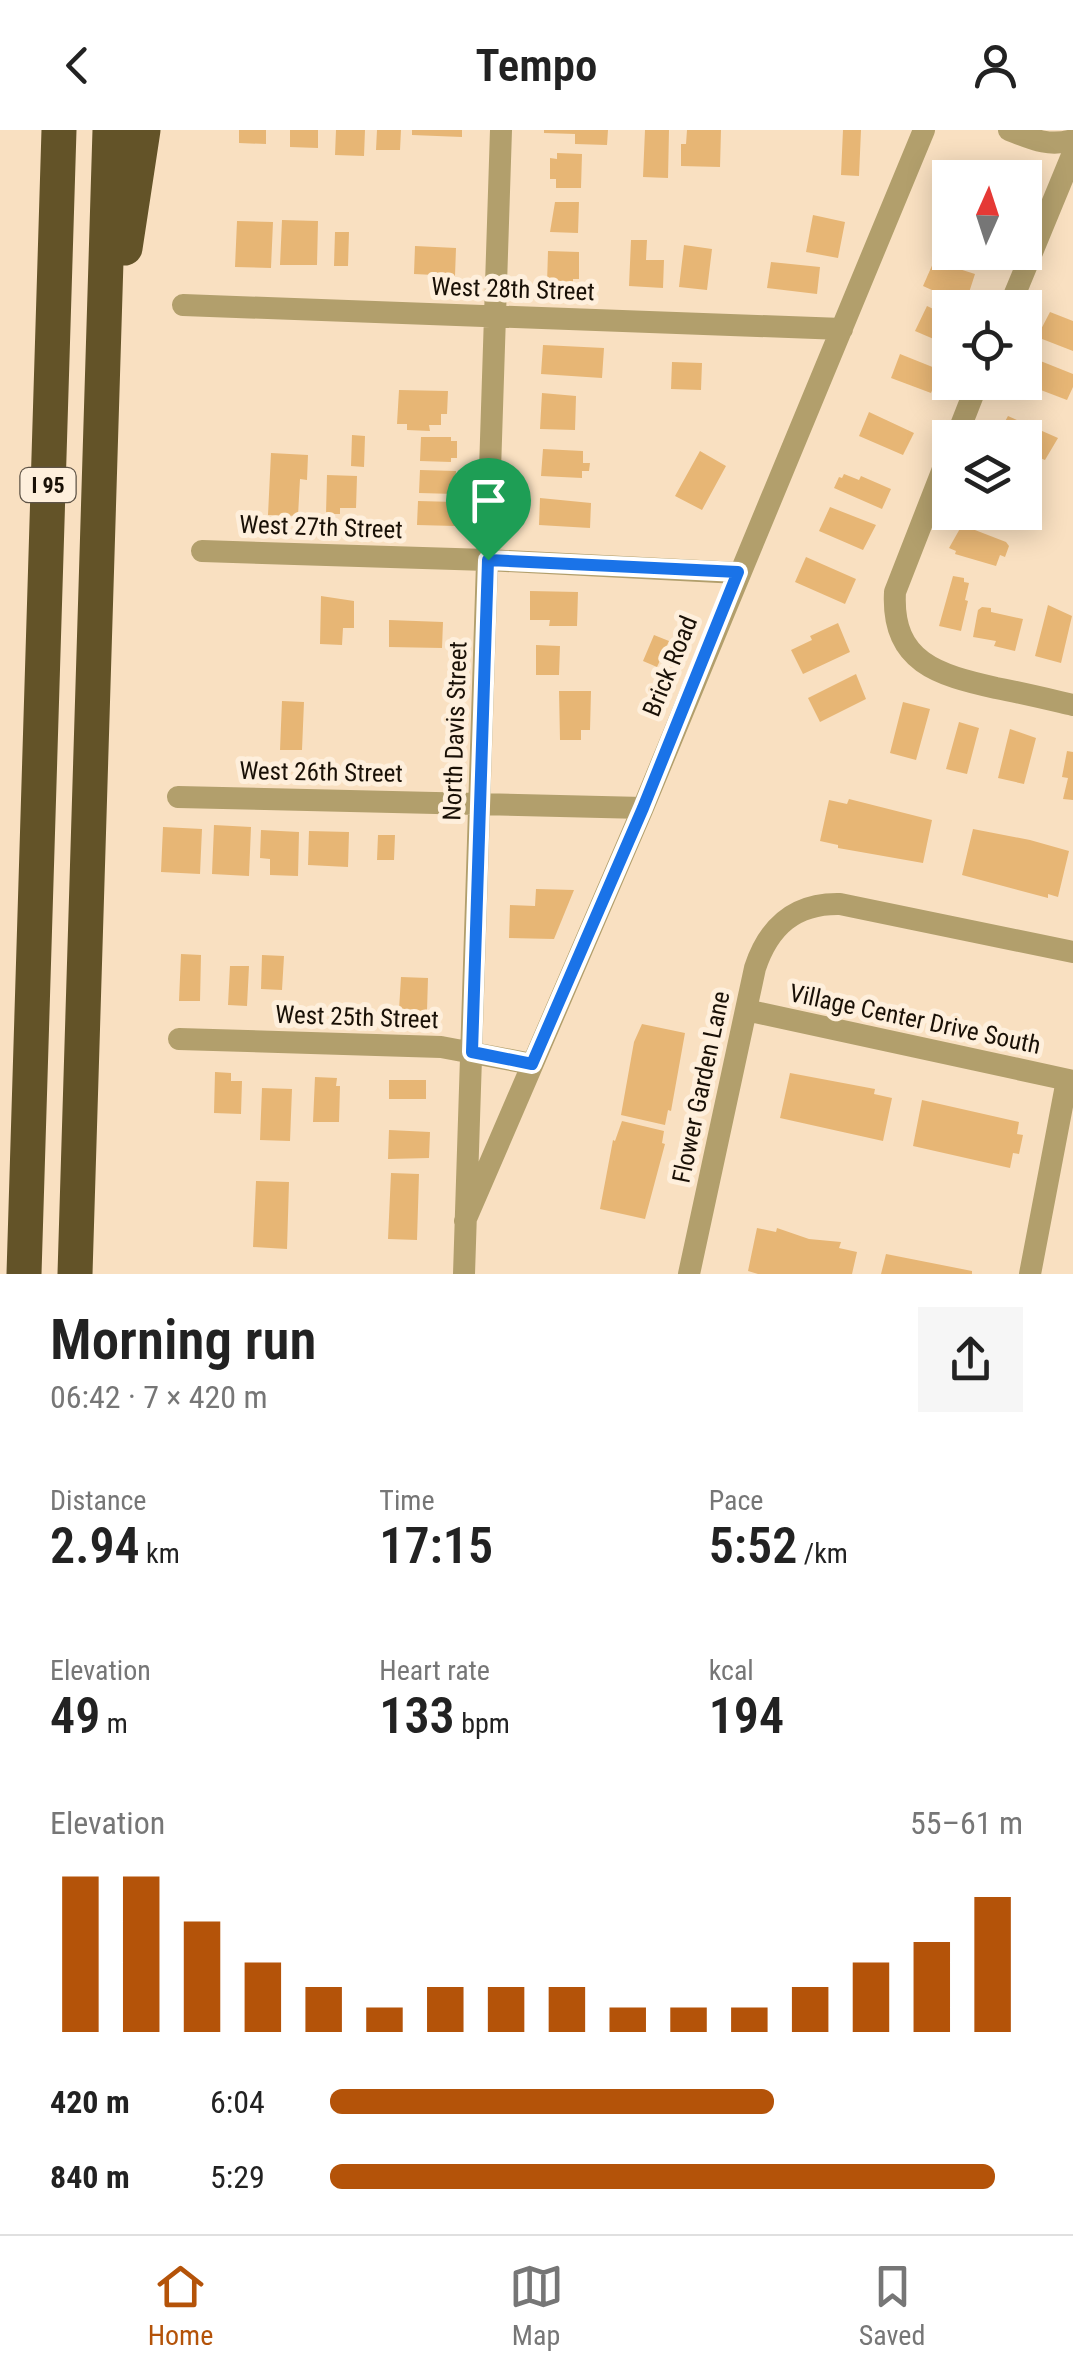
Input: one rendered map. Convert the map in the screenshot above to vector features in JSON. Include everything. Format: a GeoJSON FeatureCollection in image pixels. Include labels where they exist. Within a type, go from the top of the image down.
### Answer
{"type":"FeatureCollection","features":[{"type":"Feature","properties":{"kind":"highway","name":"I 95"},"geometry":{"type":"LineString","coordinates":[[75,1274],[110,130]]}},
{"type":"Feature","properties":{"kind":"highway"},"geometry":{"type":"LineString","coordinates":[[101,408],[143,130]]}},
{"type":"Feature","properties":{"kind":"highway","name":"I 95"},"geometry":{"type":"LineString","coordinates":[[24,1274],[59,134]]}},
{"type":"Feature","properties":{"kind":"highway"},"geometry":{"type":"LineString","coordinates":[[0,1274],[28,1159]]}},
{"type":"Feature","properties":{"kind":"highway"},"geometry":{"type":"LineString","coordinates":[[76,1230],[90,1274]]}},
{"type":"Feature","properties":{"kind":"street","name":"North Davis Street"},"geometry":{"type":"LineString","coordinates":[[464,1274],[501,130]]}},
{"type":"Feature","properties":{"kind":"street","name":"Brick Road"},"geometry":{"type":"LineString","coordinates":[[466,1221],[643,808],[924,130]]}},
{"type":"Feature","properties":{"kind":"street"},"geometry":{"type":"LineString","coordinates":[[1009,130],[1039,142],[1058,144],[1073,140]]}},
{"type":"Feature","properties":{"kind":"street"},"geometry":{"type":"LineString","coordinates":[[1016,290],[1073,152]]}},
{"type":"Feature","properties":{"kind":"street","name":"West 28th Street"},"geometry":{"type":"LineString","coordinates":[[183,305],[842,329]]}},
{"type":"Feature","properties":{"kind":"street"},"geometry":{"type":"LineString","coordinates":[[932,495],[895,592],[894,610],[904,643],[914,657],[946,675],[1073,705]]}},
{"type":"Feature","properties":{"kind":"street","name":"West 27th Street"},"geometry":{"type":"LineString","coordinates":[[202,551],[738,572]]}},
{"type":"Feature","properties":{"kind":"street","name":"West 26th Street"},"geometry":{"type":"LineString","coordinates":[[178,797],[643,808]]}},
{"type":"Feature","properties":{"kind":"street","name":"Flower Garden Lane"},"geometry":{"type":"LineString","coordinates":[[689,1274],[746,1010],[760,953],[774,927],[808,907],[840,904],[1073,952]]}},
{"type":"Feature","properties":{"kind":"street","name":"Village Center Drive South"},"geometry":{"type":"LineString","coordinates":[[746,1010],[1070,1080]]}},
{"type":"Feature","properties":{"kind":"street","name":"West 25th Street"},"geometry":{"type":"LineString","coordinates":[[179,1039],[441,1046],[532,1064]]}},
{"type":"Feature","properties":{"kind":"street"},"geometry":{"type":"LineString","coordinates":[[1030,1274],[1070,1080]]}},
{"type":"Feature","properties":{"kind":"building"},"geometry":{"type":"Polygon","coordinates":[[[239,130],[266,130],[266,144],[239,143],[239,130]]]}},
{"type":"Feature","properties":{"kind":"building"},"geometry":{"type":"Polygon","coordinates":[[[290,130],[318,130],[318,148],[290,147],[290,130]]]}},
{"type":"Feature","properties":{"kind":"building"},"geometry":{"type":"Polygon","coordinates":[[[336,130],[365,130],[364,156],[335,155],[336,130]]]}},
{"type":"Feature","properties":{"kind":"building"},"geometry":{"type":"Polygon","coordinates":[[[377,130],[401,130],[400,150],[376,150],[377,130]]]}},
{"type":"Feature","properties":{"kind":"building"},"geometry":{"type":"Polygon","coordinates":[[[412,130],[462,130],[462,137],[412,135],[412,130]]]}},
{"type":"Feature","properties":{"kind":"building"},"geometry":{"type":"Polygon","coordinates":[[[544,130],[608,130],[607,145],[575,144],[575,134],[544,130]]]}},
{"type":"Feature","properties":{"kind":"building"},"geometry":{"type":"Polygon","coordinates":[[[645,130],[669,130],[668,178],[643,177],[645,130]]]}},
{"type":"Feature","properties":{"kind":"building"},"geometry":{"type":"Polygon","coordinates":[[[687,130],[721,130],[720,167],[681,166],[681,144],[686,144],[687,130]]]}},
{"type":"Feature","properties":{"kind":"building"},"geometry":{"type":"Polygon","coordinates":[[[843,130],[861,130],[859,176],[841,175],[843,130]]]}},
{"type":"Feature","properties":{"kind":"building"},"geometry":{"type":"Polygon","coordinates":[[[557,153],[582,154],[581,188],[556,188],[556,179],[550,179],[550,158],[557,159],[557,153]]]}},
{"type":"Feature","properties":{"kind":"building"},"geometry":{"type":"Polygon","coordinates":[[[555,202],[579,202],[578,233],[550,232],[555,202]]]}},
{"type":"Feature","properties":{"kind":"building"},"geometry":{"type":"Polygon","coordinates":[[[813,215],[845,222],[838,258],[806,252],[813,215]]]}},
{"type":"Feature","properties":{"kind":"building"},"geometry":{"type":"Polygon","coordinates":[[[282,220],[318,221],[317,265],[280,265],[282,220]]]}},
{"type":"Feature","properties":{"kind":"building"},"geometry":{"type":"Polygon","coordinates":[[[237,221],[273,222],[271,268],[235,267],[237,221]]]}},
{"type":"Feature","properties":{"kind":"building"},"geometry":{"type":"Polygon","coordinates":[[[335,232],[349,232],[348,266],[334,266],[335,232]]]}},
{"type":"Feature","properties":{"kind":"building"},"geometry":{"type":"Polygon","coordinates":[[[631,240],[647,240],[646,260],[664,260],[663,288],[629,286],[631,240]]]}},
{"type":"Feature","properties":{"kind":"building"},"geometry":{"type":"Polygon","coordinates":[[[684,245],[712,249],[707,290],[679,287],[684,245]]]}},
{"type":"Feature","properties":{"kind":"building"},"geometry":{"type":"Polygon","coordinates":[[[415,246],[456,248],[455,276],[414,274],[415,246]]]}},
{"type":"Feature","properties":{"kind":"building"},"geometry":{"type":"Polygon","coordinates":[[[548,251],[579,252],[579,279],[573,279],[573,285],[547,284],[548,251]]]}},
{"type":"Feature","properties":{"kind":"building"},"geometry":{"type":"Polygon","coordinates":[[[771,262],[820,267],[817,294],[767,288],[771,262]]]}},
{"type":"Feature","properties":{"kind":"building"},"geometry":{"type":"Polygon","coordinates":[[[932,266],[932,270],[975,274],[970,290],[932,290],[923,286],[932,266]]]}},
{"type":"Feature","properties":{"kind":"building"},"geometry":{"type":"Polygon","coordinates":[[[927,306],[932,308],[932,338],[915,331],[927,306]]]}},
{"type":"Feature","properties":{"kind":"building"},"geometry":{"type":"Polygon","coordinates":[[[1050,312],[1073,321],[1073,351],[1042,339],[1042,327],[1050,312]]]}},
{"type":"Feature","properties":{"kind":"building"},"geometry":{"type":"Polygon","coordinates":[[[543,345],[604,348],[602,378],[541,374],[543,345]]]}},
{"type":"Feature","properties":{"kind":"building"},"geometry":{"type":"Polygon","coordinates":[[[900,354],[932,367],[932,390],[931,393],[891,378],[900,354]]]}},
{"type":"Feature","properties":{"kind":"building"},"geometry":{"type":"Polygon","coordinates":[[[672,362],[702,363],[701,390],[671,389],[672,362]]]}},
{"type":"Feature","properties":{"kind":"building"},"geometry":{"type":"Polygon","coordinates":[[[1042,362],[1073,374],[1067,400],[1042,390],[1042,362]]]}},
{"type":"Feature","properties":{"kind":"building"},"geometry":{"type":"Polygon","coordinates":[[[399,390],[448,391],[447,414],[441,414],[441,425],[429,425],[430,431],[407,430],[407,424],[397,424],[399,390]]]}},
{"type":"Feature","properties":{"kind":"building"},"geometry":{"type":"Polygon","coordinates":[[[542,393],[576,396],[575,430],[540,429],[542,393]]]}},
{"type":"Feature","properties":{"kind":"building"},"geometry":{"type":"Polygon","coordinates":[[[869,412],[914,433],[903,455],[859,436],[869,412]]]}},
{"type":"Feature","properties":{"kind":"building"},"geometry":{"type":"Polygon","coordinates":[[[1042,431],[1058,438],[1045,460],[1042,459],[1042,431]]]}},
{"type":"Feature","properties":{"kind":"building"},"geometry":{"type":"Polygon","coordinates":[[[352,435],[365,436],[364,467],[351,466],[352,435]]]}},
{"type":"Feature","properties":{"kind":"building"},"geometry":{"type":"Polygon","coordinates":[[[421,437],[451,437],[451,441],[457,441],[457,458],[451,458],[451,462],[420,461],[421,437]]]}},
{"type":"Feature","properties":{"kind":"building"},"geometry":{"type":"Polygon","coordinates":[[[543,449],[583,451],[583,463],[590,463],[589,471],[582,471],[582,478],[541,476],[543,449]]]}},
{"type":"Feature","properties":{"kind":"building"},"geometry":{"type":"Polygon","coordinates":[[[700,451],[726,466],[702,510],[675,496],[700,451]]]}},
{"type":"Feature","properties":{"kind":"building"},"geometry":{"type":"Polygon","coordinates":[[[271,453],[308,455],[307,480],[300,479],[298,516],[268,515],[271,453]]]}},
{"type":"Feature","properties":{"kind":"building"},"geometry":{"type":"Polygon","coordinates":[[[420,470],[456,471],[455,494],[419,493],[420,470]]]}},
{"type":"Feature","properties":{"kind":"building"},"geometry":{"type":"Polygon","coordinates":[[[844,474],[859,480],[861,476],[891,489],[882,509],[834,488],[844,474]]]}},
{"type":"Feature","properties":{"kind":"building"},"geometry":{"type":"Polygon","coordinates":[[[327,475],[357,476],[356,508],[340,508],[340,514],[326,514],[327,475]]]}},
{"type":"Feature","properties":{"kind":"building"},"geometry":{"type":"Polygon","coordinates":[[[540,498],[591,503],[590,528],[539,525],[540,498]]]}},
{"type":"Feature","properties":{"kind":"building"},"geometry":{"type":"Polygon","coordinates":[[[418,501],[456,502],[455,526],[417,525],[418,501]]]}},
{"type":"Feature","properties":{"kind":"building"},"geometry":{"type":"Polygon","coordinates":[[[830,507],[876,525],[863,550],[819,531],[830,507]]]}},
{"type":"Feature","properties":{"kind":"building"},"geometry":{"type":"Polygon","coordinates":[[[959,530],[975,530],[1009,546],[996,566],[955,554],[949,548],[959,530]]]}},
{"type":"Feature","properties":{"kind":"building"},"geometry":{"type":"Polygon","coordinates":[[[806,557],[856,579],[845,604],[795,582],[806,557]]]}},
{"type":"Feature","properties":{"kind":"building"},"geometry":{"type":"Polygon","coordinates":[[[953,576],[969,583],[961,631],[939,626],[953,576]]]}},
{"type":"Feature","properties":{"kind":"building"},"geometry":{"type":"Polygon","coordinates":[[[530,591],[578,592],[577,626],[549,626],[550,620],[530,620],[530,591]]]}},
{"type":"Feature","properties":{"kind":"building"},"geometry":{"type":"Polygon","coordinates":[[[321,596],[354,601],[354,628],[343,628],[342,645],[320,644],[321,596]]]}},
{"type":"Feature","properties":{"kind":"building"},"geometry":{"type":"Polygon","coordinates":[[[1048,605],[1072,616],[1061,663],[1035,656],[1048,605]]]}},
{"type":"Feature","properties":{"kind":"building"},"geometry":{"type":"Polygon","coordinates":[[[982,607],[1023,619],[1015,651],[994,646],[996,641],[973,637],[982,607]]]}},
{"type":"Feature","properties":{"kind":"building"},"geometry":{"type":"Polygon","coordinates":[[[389,620],[443,622],[442,648],[389,647],[389,620]]]}},
{"type":"Feature","properties":{"kind":"building"},"geometry":{"type":"Polygon","coordinates":[[[838,623],[850,652],[803,674],[791,650],[838,623]]]}},
{"type":"Feature","properties":{"kind":"building"},"geometry":{"type":"Polygon","coordinates":[[[654,635],[669,641],[657,667],[643,661],[654,635]]]}},
{"type":"Feature","properties":{"kind":"building"},"geometry":{"type":"Polygon","coordinates":[[[536,645],[560,646],[559,675],[536,675],[536,645]]]}},
{"type":"Feature","properties":{"kind":"building"},"geometry":{"type":"Polygon","coordinates":[[[856,674],[866,699],[820,722],[808,698],[856,674]]]}},
{"type":"Feature","properties":{"kind":"building"},"geometry":{"type":"Polygon","coordinates":[[[559,691],[591,691],[590,730],[581,730],[581,740],[560,740],[559,691]]]}},
{"type":"Feature","properties":{"kind":"building"},"geometry":{"type":"Polygon","coordinates":[[[282,701],[304,702],[302,750],[280,750],[282,701]]]}},
{"type":"Feature","properties":{"kind":"building"},"geometry":{"type":"Polygon","coordinates":[[[903,702],[930,709],[916,760],[890,753],[903,702]]]}},
{"type":"Feature","properties":{"kind":"building"},"geometry":{"type":"Polygon","coordinates":[[[959,722],[979,728],[967,774],[946,769],[959,722]]]}},
{"type":"Feature","properties":{"kind":"building"},"geometry":{"type":"Polygon","coordinates":[[[1010,729],[1036,738],[1024,784],[998,778],[1010,729]]]}},
{"type":"Feature","properties":{"kind":"building"},"geometry":{"type":"Polygon","coordinates":[[[1067,751],[1073,752],[1073,800],[1063,799],[1068,778],[1062,777],[1067,751]]]}},
{"type":"Feature","properties":{"kind":"building"},"geometry":{"type":"Polygon","coordinates":[[[849,799],[932,820],[923,863],[838,848],[820,841],[829,800],[847,804],[849,799]]]}},
{"type":"Feature","properties":{"kind":"building"},"geometry":{"type":"Polygon","coordinates":[[[214,825],[251,827],[249,876],[212,874],[214,825]]]}},
{"type":"Feature","properties":{"kind":"building"},"geometry":{"type":"Polygon","coordinates":[[[163,827],[202,829],[200,874],[161,872],[163,827]]]}},
{"type":"Feature","properties":{"kind":"building"},"geometry":{"type":"Polygon","coordinates":[[[973,829],[1069,851],[1058,897],[1048,894],[1048,898],[962,875],[973,829]]]}},
{"type":"Feature","properties":{"kind":"building"},"geometry":{"type":"Polygon","coordinates":[[[261,830],[299,832],[298,876],[270,875],[270,859],[260,858],[261,830]]]}},
{"type":"Feature","properties":{"kind":"building"},"geometry":{"type":"Polygon","coordinates":[[[309,831],[349,832],[348,867],[308,865],[309,831]]]}},
{"type":"Feature","properties":{"kind":"building"},"geometry":{"type":"Polygon","coordinates":[[[378,835],[395,835],[394,860],[377,860],[378,835]]]}},
{"type":"Feature","properties":{"kind":"building"},"geometry":{"type":"Polygon","coordinates":[[[536,889],[574,890],[554,939],[509,938],[510,905],[535,906],[536,889]]]}},
{"type":"Feature","properties":{"kind":"building"},"geometry":{"type":"Polygon","coordinates":[[[181,954],[201,955],[200,1001],[179,1001],[181,954]]]}},
{"type":"Feature","properties":{"kind":"building"},"geometry":{"type":"Polygon","coordinates":[[[262,955],[284,956],[282,990],[261,989],[262,955]]]}},
{"type":"Feature","properties":{"kind":"building"},"geometry":{"type":"Polygon","coordinates":[[[230,966],[249,966],[247,1006],[228,1005],[230,966]]]}},
{"type":"Feature","properties":{"kind":"building"},"geometry":{"type":"Polygon","coordinates":[[[401,977],[428,978],[427,1011],[399,1010],[401,977]]]}},
{"type":"Feature","properties":{"kind":"building"},"geometry":{"type":"Polygon","coordinates":[[[642,1024],[685,1033],[665,1125],[621,1115],[634,1042],[642,1024]]]}},
{"type":"Feature","properties":{"kind":"building"},"geometry":{"type":"Polygon","coordinates":[[[215,1072],[231,1073],[231,1081],[242,1081],[241,1114],[214,1113],[215,1072]]]}},
{"type":"Feature","properties":{"kind":"building"},"geometry":{"type":"Polygon","coordinates":[[[790,1073],[875,1089],[874,1094],[892,1098],[883,1141],[780,1118],[790,1073]]]}},
{"type":"Feature","properties":{"kind":"building"},"geometry":{"type":"Polygon","coordinates":[[[315,1077],[337,1078],[339,1122],[313,1122],[315,1077]]]}},
{"type":"Feature","properties":{"kind":"building"},"geometry":{"type":"Polygon","coordinates":[[[389,1080],[426,1080],[426,1099],[389,1099],[389,1080]]]}},
{"type":"Feature","properties":{"kind":"building"},"geometry":{"type":"Polygon","coordinates":[[[262,1088],[292,1089],[290,1141],[260,1140],[262,1088]]]}},
{"type":"Feature","properties":{"kind":"building"},"geometry":{"type":"Polygon","coordinates":[[[922,1100],[1019,1122],[1017,1134],[1023,1135],[1019,1154],[1013,1153],[1010,1168],[913,1146],[922,1100]]]}},
{"type":"Feature","properties":{"kind":"building"},"geometry":{"type":"Polygon","coordinates":[[[622,1121],[664,1131],[665,1144],[645,1219],[600,1209],[613,1140],[622,1121]]]}},
{"type":"Feature","properties":{"kind":"building"},"geometry":{"type":"Polygon","coordinates":[[[389,1130],[430,1132],[429,1158],[388,1159],[389,1130]]]}},
{"type":"Feature","properties":{"kind":"building"},"geometry":{"type":"Polygon","coordinates":[[[391,1173],[419,1174],[417,1240],[388,1239],[391,1173]]]}},
{"type":"Feature","properties":{"kind":"building"},"geometry":{"type":"Polygon","coordinates":[[[256,1181],[289,1182],[287,1249],[253,1247],[256,1181]]]}},
{"type":"Feature","properties":{"kind":"building"},"geometry":{"type":"Polygon","coordinates":[[[757,1228],[776,1232],[777,1228],[809,1239],[841,1242],[839,1248],[857,1252],[852,1274],[748,1271],[757,1228]]]}},
{"type":"Feature","properties":{"kind":"building"},"geometry":{"type":"Polygon","coordinates":[[[886,1254],[972,1271],[972,1274],[881,1274],[886,1254]]]}},
{"type":"Feature","properties":{"kind":"route"},"geometry":{"type":"LineString","coordinates":[[488,560],[738,572],[643,808],[532,1064],[472,1052],[488,560]]}}]}
